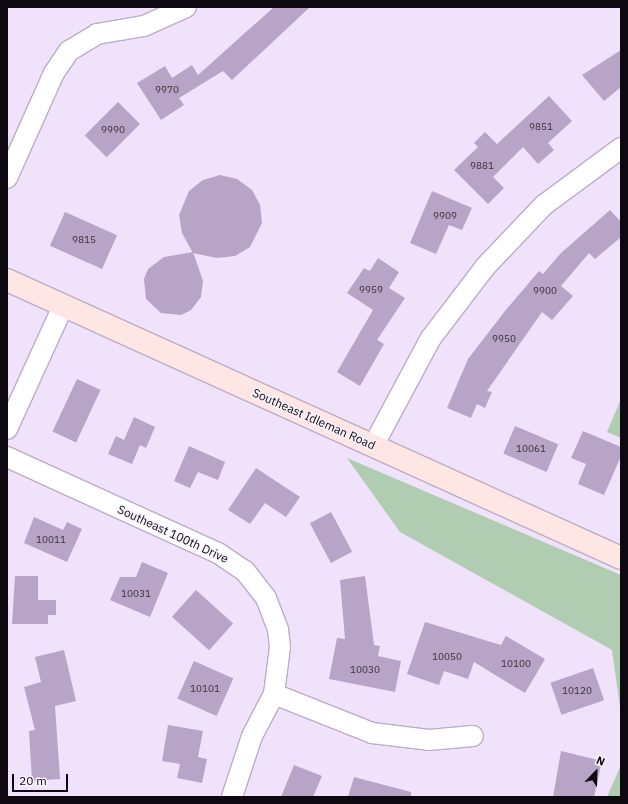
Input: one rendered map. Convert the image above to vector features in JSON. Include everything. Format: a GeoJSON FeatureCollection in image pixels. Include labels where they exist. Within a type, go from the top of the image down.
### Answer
{"type":"FeatureCollection","features":[{"type":"Feature","properties":{"kind":"main road","name":"Southeast Idleman Road"},"geometry":{"type":"LineString","coordinates":[[7,280],[621,558]]}},
{"type":"Feature","properties":{"kind":"street"},"geometry":{"type":"LineString","coordinates":[[7,178],[54,73],[69,51],[96,34],[144,26],[186,7]]}},
{"type":"Feature","properties":{"kind":"street"},"geometry":{"type":"LineString","coordinates":[[373,446],[431,338],[485,267],[544,205],[621,148]]}},
{"type":"Feature","properties":{"kind":"street"},"geometry":{"type":"LineString","coordinates":[[7,429],[63,306]]}},
{"type":"Feature","properties":{"kind":"street","name":"Southeast 100th Drive"},"geometry":{"type":"LineString","coordinates":[[7,457],[218,554],[245,571],[266,598],[278,630],[274,694],[252,736],[232,797]]}},
{"type":"Feature","properties":{"kind":"street"},"geometry":{"type":"LineString","coordinates":[[274,694],[372,733],[429,740],[473,736]]}},
{"type":"Feature","properties":{"kind":"green space"},"geometry":{"type":"Polygon","coordinates":[[[621,399],[621,438],[607,432],[621,399]]]}},
{"type":"Feature","properties":{"kind":"green space"},"geometry":{"type":"Polygon","coordinates":[[[347,458],[621,575],[621,714],[612,650],[400,532],[347,458]]]}},
{"type":"Feature","properties":{"kind":"green space"},"geometry":{"type":"Polygon","coordinates":[[[621,765],[621,797],[607,797],[621,765]]]}},
{"type":"Feature","properties":{"kind":"building"},"geometry":{"type":"Polygon","coordinates":[[[274,7],[310,7],[232,80],[223,71],[179,98],[184,105],[161,120],[137,83],[165,66],[172,78],[192,65],[198,75],[274,7]]]}},
{"type":"Feature","properties":{"kind":"building"},"geometry":{"type":"Polygon","coordinates":[[[621,50],[621,87],[604,101],[582,75],[621,50]]]}},
{"type":"Feature","properties":{"kind":"building"},"geometry":{"type":"Polygon","coordinates":[[[549,96],[572,121],[548,143],[554,150],[538,164],[523,147],[493,177],[504,188],[488,204],[454,170],[478,147],[474,143],[485,132],[497,144],[549,96]]]}},
{"type":"Feature","properties":{"kind":"building"},"geometry":{"type":"Polygon","coordinates":[[[118,102],[140,124],[107,157],[85,135],[118,102]]]}},
{"type":"Feature","properties":{"kind":"building"},"geometry":{"type":"Polygon","coordinates":[[[220,175],[237,179],[252,190],[260,205],[262,223],[250,247],[235,256],[217,258],[193,253],[182,233],[179,215],[189,191],[203,180],[220,175]]]}},
{"type":"Feature","properties":{"kind":"building"},"geometry":{"type":"Polygon","coordinates":[[[432,191],[472,208],[462,230],[449,225],[436,254],[410,243],[432,191]]]}},
{"type":"Feature","properties":{"kind":"building"},"geometry":{"type":"Polygon","coordinates":[[[610,210],[621,222],[621,237],[595,259],[589,253],[561,286],[573,296],[552,320],[542,312],[487,391],[492,392],[485,408],[477,404],[471,418],[447,408],[468,359],[505,311],[539,271],[543,274],[561,253],[610,210]]]}},
{"type":"Feature","properties":{"kind":"building"},"geometry":{"type":"Polygon","coordinates":[[[65,212],[117,235],[102,269],[50,246],[65,212]]]}},
{"type":"Feature","properties":{"kind":"building"},"geometry":{"type":"Polygon","coordinates":[[[193,252],[203,281],[201,297],[191,310],[181,315],[161,313],[146,299],[144,279],[148,269],[164,257],[193,252]]]}},
{"type":"Feature","properties":{"kind":"building"},"geometry":{"type":"Polygon","coordinates":[[[378,258],[399,272],[389,288],[405,298],[377,340],[384,344],[360,386],[337,372],[373,310],[347,293],[364,268],[370,271],[378,258]]]}},
{"type":"Feature","properties":{"kind":"building"},"geometry":{"type":"Polygon","coordinates":[[[77,379],[101,390],[76,443],[52,432],[77,379]]]}},
{"type":"Feature","properties":{"kind":"building"},"geometry":{"type":"Polygon","coordinates":[[[134,417],[155,427],[146,448],[140,445],[132,464],[108,454],[116,436],[124,440],[134,417]]]}},
{"type":"Feature","properties":{"kind":"building"},"geometry":{"type":"Polygon","coordinates":[[[515,426],[558,444],[547,472],[503,454],[515,426]]]}},
{"type":"Feature","properties":{"kind":"building"},"geometry":{"type":"Polygon","coordinates":[[[583,431],[621,447],[621,456],[604,495],[578,484],[586,464],[571,458],[583,431]]]}},
{"type":"Feature","properties":{"kind":"building"},"geometry":{"type":"Polygon","coordinates":[[[189,446],[225,462],[218,480],[198,472],[190,488],[174,481],[189,446]]]}},
{"type":"Feature","properties":{"kind":"building"},"geometry":{"type":"Polygon","coordinates":[[[256,468],[300,497],[286,517],[265,503],[250,524],[228,510],[256,468]]]}},
{"type":"Feature","properties":{"kind":"building"},"geometry":{"type":"Polygon","coordinates":[[[331,512],[352,552],[331,563],[310,523],[331,512]]]}},
{"type":"Feature","properties":{"kind":"building"},"geometry":{"type":"Polygon","coordinates":[[[34,517],[63,530],[67,522],[82,529],[67,562],[24,543],[34,517]]]}},
{"type":"Feature","properties":{"kind":"building"},"geometry":{"type":"Polygon","coordinates":[[[142,562],[168,573],[150,617],[110,600],[120,577],[136,577],[142,562]]]}},
{"type":"Feature","properties":{"kind":"building"},"geometry":{"type":"Polygon","coordinates":[[[15,576],[38,576],[38,600],[56,600],[56,615],[48,615],[48,624],[12,624],[15,576]]]}},
{"type":"Feature","properties":{"kind":"building"},"geometry":{"type":"Polygon","coordinates":[[[365,576],[374,645],[380,646],[378,656],[401,661],[395,692],[329,679],[337,638],[345,639],[340,580],[365,576]]]}},
{"type":"Feature","properties":{"kind":"building"},"geometry":{"type":"Polygon","coordinates":[[[196,590],[233,623],[209,650],[172,617],[196,590]]]}},
{"type":"Feature","properties":{"kind":"building"},"geometry":{"type":"Polygon","coordinates":[[[425,622],[501,645],[506,636],[545,659],[525,693],[474,662],[468,679],[444,671],[439,685],[407,674],[425,622]]]}},
{"type":"Feature","properties":{"kind":"building"},"geometry":{"type":"Polygon","coordinates":[[[64,650],[76,701],[55,706],[60,779],[32,781],[29,731],[35,730],[24,687],[41,682],[35,657],[64,650]]]}},
{"type":"Feature","properties":{"kind":"building"},"geometry":{"type":"Polygon","coordinates":[[[194,661],[233,678],[217,716],[177,698],[194,661]]]}},
{"type":"Feature","properties":{"kind":"building"},"geometry":{"type":"Polygon","coordinates":[[[593,668],[604,700],[562,715],[550,683],[593,668]]]}},
{"type":"Feature","properties":{"kind":"building"},"geometry":{"type":"Polygon","coordinates":[[[168,725],[203,731],[198,757],[207,759],[202,783],[177,778],[180,764],[162,761],[168,725]]]}},
{"type":"Feature","properties":{"kind":"building"},"geometry":{"type":"Polygon","coordinates":[[[561,751],[602,761],[594,797],[553,797],[561,751]]]}},
{"type":"Feature","properties":{"kind":"building"},"geometry":{"type":"Polygon","coordinates":[[[294,765],[322,776],[313,797],[281,797],[294,765]]]}},
{"type":"Feature","properties":{"kind":"building"},"geometry":{"type":"Polygon","coordinates":[[[354,777],[411,792],[411,797],[348,797],[354,777]]]}}]}
